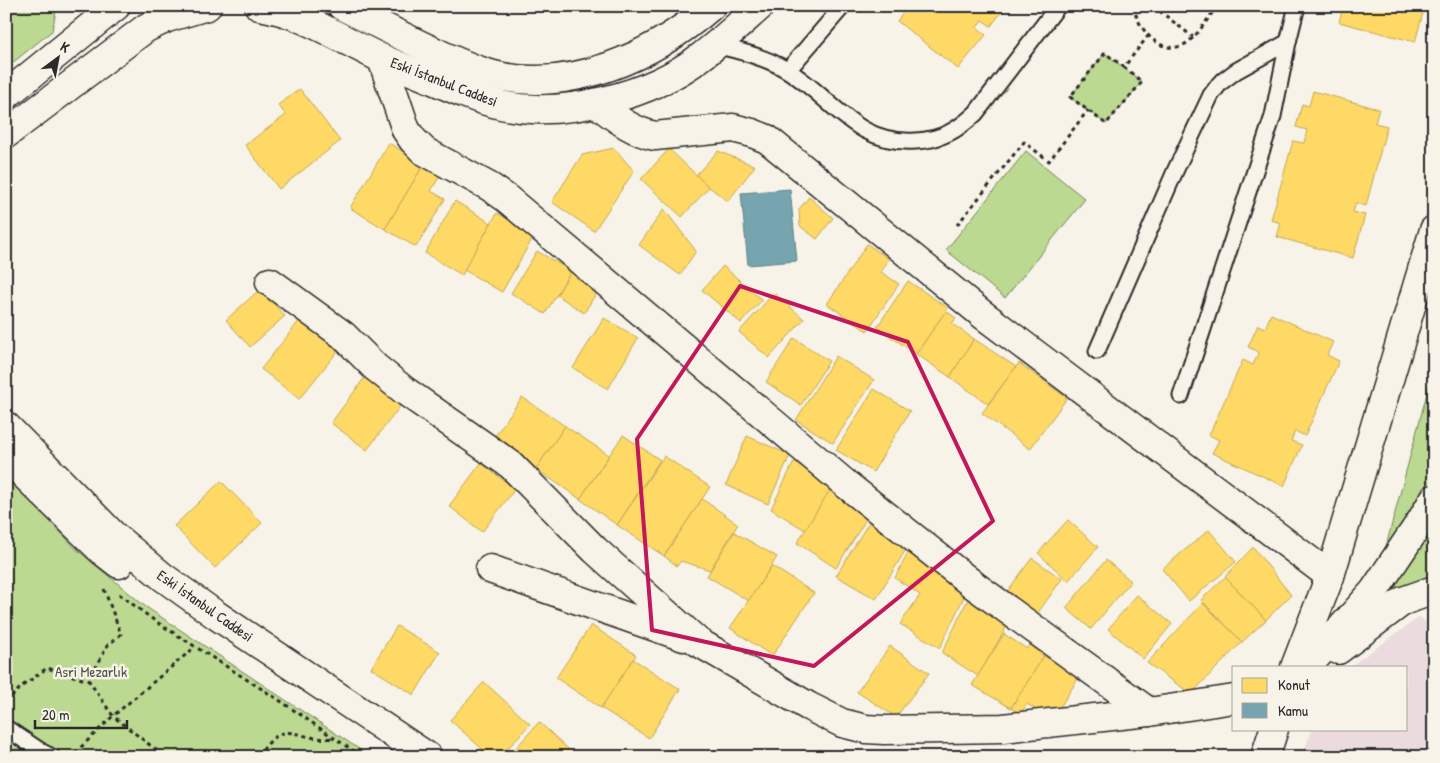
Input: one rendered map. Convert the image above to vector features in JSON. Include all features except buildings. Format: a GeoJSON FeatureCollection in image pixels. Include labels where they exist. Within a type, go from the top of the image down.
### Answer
{"type":"FeatureCollection","features":[{"type":"Feature","properties":{"kind":"street"},"geometry":{"type":"LineString","coordinates":[[6,94],[116,6]]}},
{"type":"Feature","properties":{"kind":"street"},"geometry":{"type":"LineString","coordinates":[[6,134],[146,28],[167,18],[207,6]]}},
{"type":"Feature","properties":{"kind":"street","name":"Eski İstanbul Caddesi"},"geometry":{"type":"LineString","coordinates":[[259,6],[272,8],[316,25],[382,59],[462,92],[502,105],[541,108],[576,107],[596,104],[646,87],[702,57],[760,6]]}},
{"type":"Feature","properties":{"kind":"street","name":"Eski İstanbul Caddesi"},"geometry":{"type":"LineString","coordinates":[[342,6],[453,60],[494,75],[526,81],[549,80],[602,70],[631,58],[664,39],[710,6]]}},
{"type":"Feature","properties":{"kind":"street"},"geometry":{"type":"LineString","coordinates":[[382,59],[406,130],[424,151],[490,187],[506,198],[848,485],[975,586],[1149,712]]}},
{"type":"Feature","properties":{"kind":"street"},"geometry":{"type":"LineString","coordinates":[[596,104],[630,128],[655,136],[733,128],[767,139],[982,314],[1330,576]]}},
{"type":"Feature","properties":{"kind":"street"},"geometry":{"type":"LineString","coordinates":[[1295,666],[1330,576],[1434,230]]}},
{"type":"Feature","properties":{"kind":"street"},"geometry":{"type":"LineString","coordinates":[[270,282],[343,335],[375,367],[405,391],[511,465],[595,550],[698,642]]}},
{"type":"Feature","properties":{"kind":"street","name":"Eski İstanbul Caddesi"},"geometry":{"type":"LineString","coordinates":[[6,426],[113,535],[163,577],[216,615],[428,757]]}},
{"type":"Feature","properties":{"kind":"street","name":"Eski İstanbul Caddesi"},"geometry":{"type":"LineString","coordinates":[[6,457],[101,550],[139,580],[400,757]]}},
{"type":"Feature","properties":{"kind":"street"},"geometry":{"type":"LineString","coordinates":[[1308,666],[1374,591],[1422,521],[1434,499]]}},
{"type":"Feature","properties":{"kind":"street"},"geometry":{"type":"LineString","coordinates":[[490,569],[698,642],[808,706],[842,723],[866,729],[1003,728],[1149,712],[1232,699]]}},
{"type":"Feature","properties":{"kind":"street"},"geometry":{"type":"LineString","coordinates":[[1317,666],[1403,601],[1434,590]]}},
{"type":"Feature","properties":{"kind":"street"},"geometry":{"type":"LineString","coordinates":[[1265,757],[1274,730]]}},
{"type":"Feature","properties":{"kind":"lane"},"geometry":{"type":"LineString","coordinates":[[788,70],[843,6]]}},
{"type":"Feature","properties":{"kind":"lane"},"geometry":{"type":"LineString","coordinates":[[715,45],[756,56],[788,70],[865,132],[881,139],[900,142],[938,138],[951,133],[976,113],[1058,6]]}},
{"type":"Feature","properties":{"kind":"lane"},"geometry":{"type":"LineString","coordinates":[[1181,396],[1273,116],[1297,6]]}},
{"type":"Feature","properties":{"kind":"lane"},"geometry":{"type":"LineString","coordinates":[[1097,351],[1176,169],[1211,95],[1220,83],[1236,71],[1288,42]]}},
{"type":"Feature","properties":{"kind":"lane"},"geometry":{"type":"LineString","coordinates":[[6,728],[52,757]]}},
{"type":"Feature","properties":{"kind":"path"},"geometry":{"type":"LineString","coordinates":[[1134,6],[1140,25],[1148,36],[1159,43],[1172,47],[1183,46],[1193,37],[1217,6]]}},
{"type":"Feature","properties":{"kind":"path"},"geometry":{"type":"LineString","coordinates":[[1153,6],[1193,37]]}},
{"type":"Feature","properties":{"kind":"path"},"geometry":{"type":"LineString","coordinates":[[1124,67],[1148,36]]}},
{"type":"Feature","properties":{"kind":"path"},"geometry":{"type":"LineString","coordinates":[[1105,53],[1124,67],[1142,82],[1106,124],[1070,97],[1105,53]]}},
{"type":"Feature","properties":{"kind":"path"},"geometry":{"type":"LineString","coordinates":[[957,224],[1024,142],[1049,161],[1088,110]]}},
{"type":"Feature","properties":{"kind":"path"},"geometry":{"type":"LineString","coordinates":[[88,681],[107,646],[121,634],[103,588]]}},
{"type":"Feature","properties":{"kind":"path"},"geometry":{"type":"LineString","coordinates":[[112,589],[155,621],[279,700],[362,757]]}},
{"type":"Feature","properties":{"kind":"path"},"geometry":{"type":"LineString","coordinates":[[71,757],[114,716],[195,647]]}},
{"type":"Feature","properties":{"kind":"path"},"geometry":{"type":"LineString","coordinates":[[6,703],[21,687],[48,668],[88,681],[114,716],[165,757]]}},
{"type":"Feature","properties":{"kind":"path"},"geometry":{"type":"LineString","coordinates":[[258,757],[266,744],[282,732],[292,732],[324,739],[334,738]]}},
{"type":"Feature","properties":{"kind":"highlighted area"},"geometry":{"type":"Polygon","coordinates":[[[740,286],[908,342],[993,521],[814,666],[652,630],[637,439],[740,286]]]}},
{"type":"Feature","properties":{"kind":"shaded area"},"geometry":{"type":"Polygon","coordinates":[[[1420,617],[1434,629],[1434,757],[1301,757],[1313,730],[1408,730],[1408,666],[1350,666],[1420,617]]]}},
{"type":"Feature","properties":{"kind":"green space"},"geometry":{"type":"Polygon","coordinates":[[[6,6],[57,6],[52,31],[6,68],[6,6]]]}},
{"type":"Feature","properties":{"kind":"green space"},"geometry":{"type":"Polygon","coordinates":[[[1105,53],[1142,82],[1106,124],[1070,97],[1105,53]]]}},
{"type":"Feature","properties":{"kind":"green space"},"geometry":{"type":"Polygon","coordinates":[[[1026,151],[1085,199],[1005,298],[946,250],[1026,151]]]}},
{"type":"Feature","properties":{"kind":"green space"},"geometry":{"type":"Polygon","coordinates":[[[1434,367],[1434,583],[1403,601],[1374,591],[1434,367]]]}},
{"type":"Feature","properties":{"kind":"green space","name":"Asri Mezarlık"},"geometry":{"type":"Polygon","coordinates":[[[6,478],[48,518],[75,548],[146,607],[371,757],[6,757],[6,478]]]}}]}
